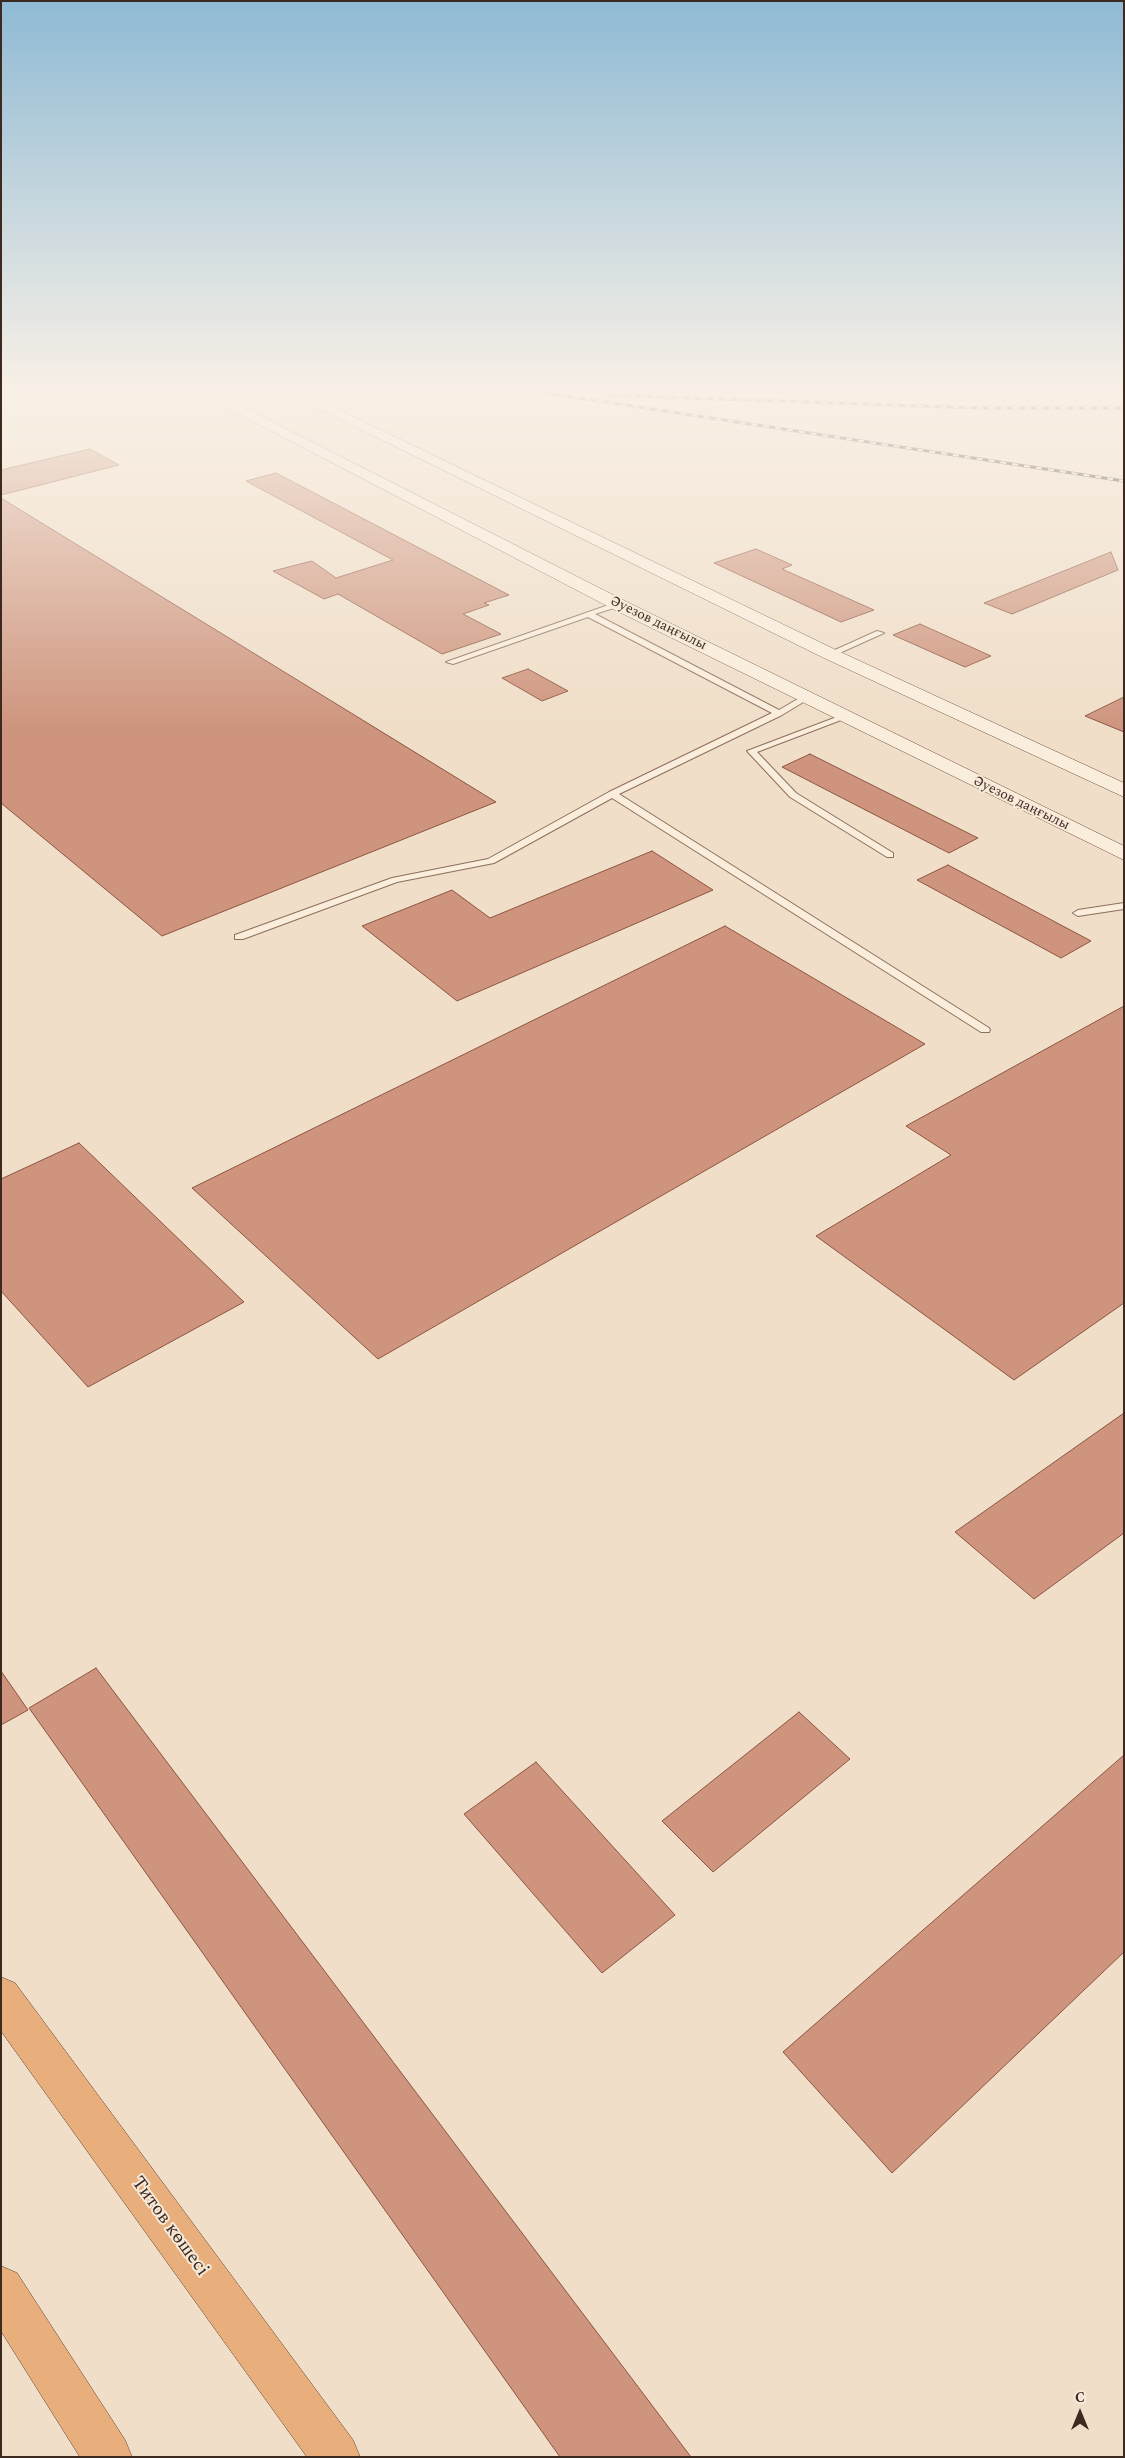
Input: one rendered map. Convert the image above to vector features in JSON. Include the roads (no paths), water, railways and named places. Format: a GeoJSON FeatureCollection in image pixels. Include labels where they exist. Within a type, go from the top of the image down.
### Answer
{"type":"FeatureCollection","features":[{"type":"Feature","properties":{"kind":"highway","name":"Титов көшесі"},"geometry":{"type":"LineString","coordinates":[[1,1997],[336,2457]]}},
{"type":"Feature","properties":{"kind":"highway"},"geometry":{"type":"LineString","coordinates":[[1,2289],[108,2457]]}},
{"type":"Feature","properties":{"kind":"main road","name":"Әуезов даңғылы"},"geometry":{"type":"LineString","coordinates":[[420,503],[617,604],[1124,854]]}},
{"type":"Feature","properties":{"kind":"main road"},"geometry":{"type":"LineString","coordinates":[[519,503],[830,654],[1124,791]]}},
{"type":"Feature","properties":{"kind":"lane"},"geometry":{"type":"LineString","coordinates":[[450,662],[617,604]]}},
{"type":"Feature","properties":{"kind":"lane"},"geometry":{"type":"LineString","coordinates":[[589,614],[779,713]]}},
{"type":"Feature","properties":{"kind":"lane"},"geometry":{"type":"LineString","coordinates":[[830,654],[880,633]]}},
{"type":"Feature","properties":{"kind":"lane"},"geometry":{"type":"LineString","coordinates":[[239,937],[395,880],[491,861],[612,794],[806,698]]}},
{"type":"Feature","properties":{"kind":"lane"},"geometry":{"type":"LineString","coordinates":[[845,717],[751,751],[793,795],[890,855]]}},
{"type":"Feature","properties":{"kind":"lane"},"geometry":{"type":"LineString","coordinates":[[612,794],[985,1030]]}},
{"type":"Feature","properties":{"kind":"lane"},"geometry":{"type":"LineString","coordinates":[[1078,913],[1124,906]]}}]}
